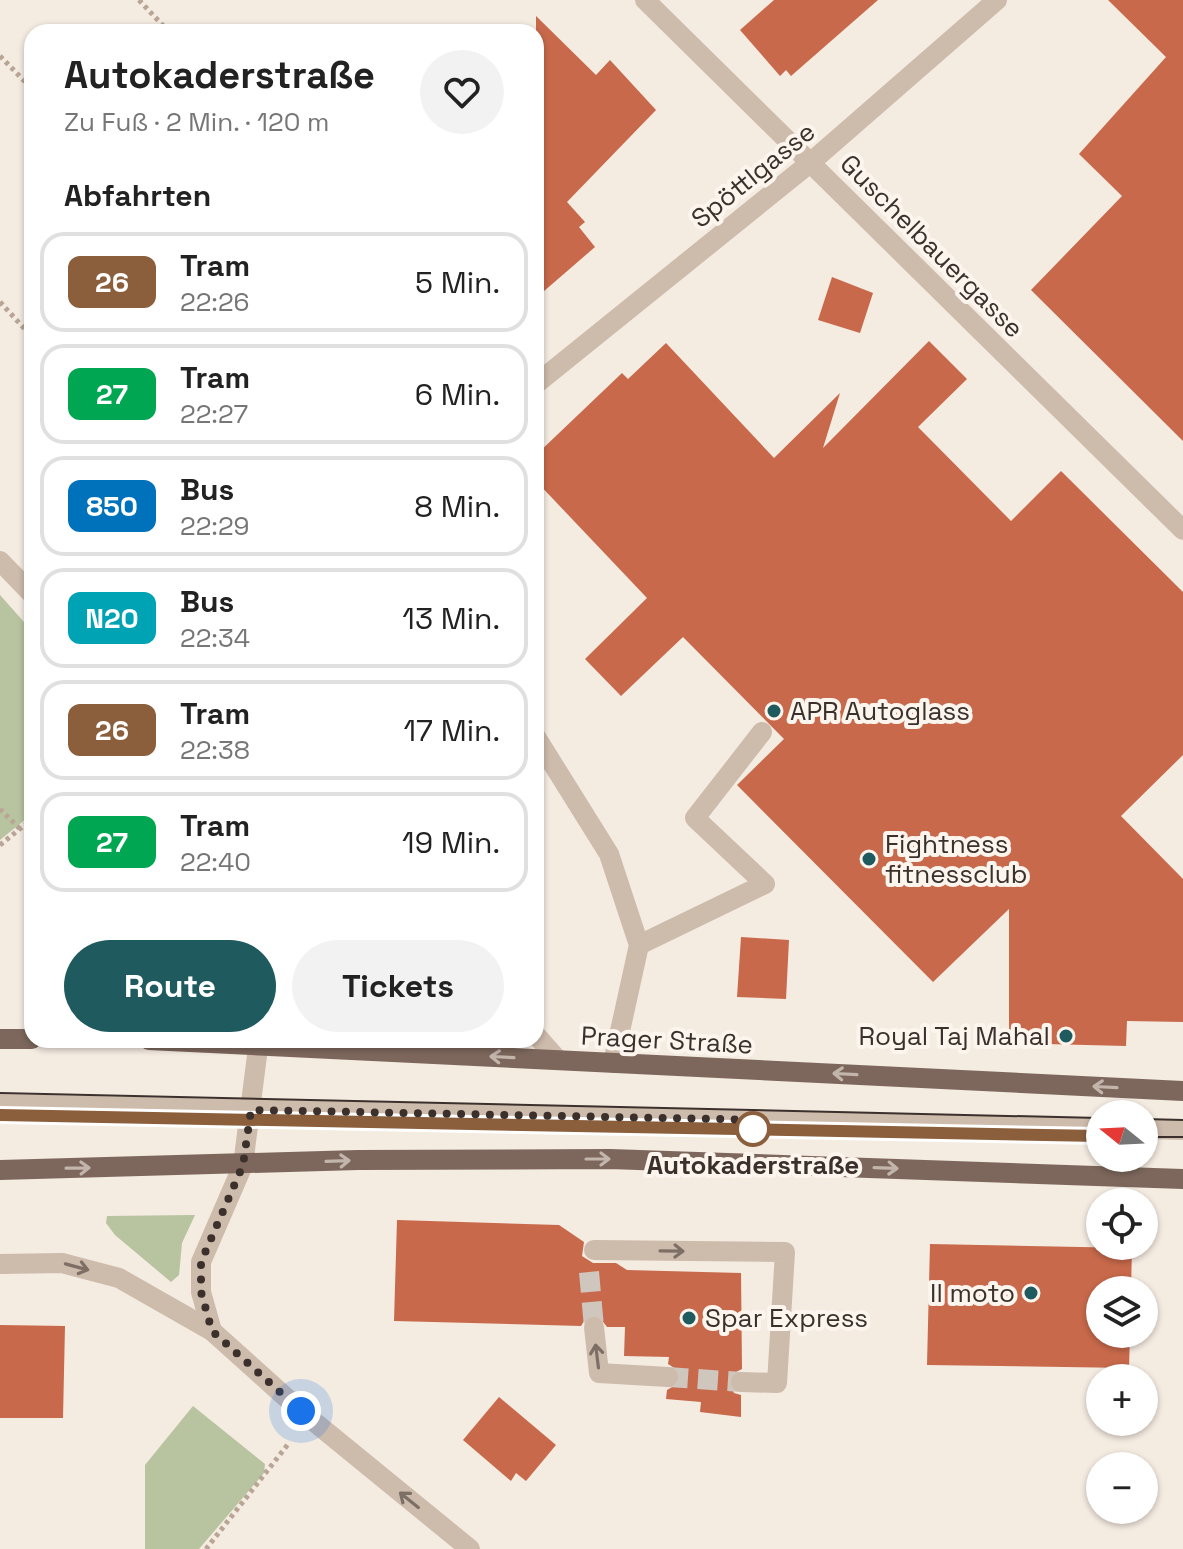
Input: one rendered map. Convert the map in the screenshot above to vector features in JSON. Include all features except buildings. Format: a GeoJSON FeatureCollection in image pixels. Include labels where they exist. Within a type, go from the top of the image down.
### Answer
{"type":"FeatureCollection","features":[{"type":"Feature","properties":{"kind":"main road"},"geometry":{"type":"LineString","coordinates":[[0,1039],[24,1039]]}},
{"type":"Feature","properties":{"kind":"main road","name":"Prager Straße"},"geometry":{"type":"LineString","coordinates":[[348,1048],[1183,1091]]}},
{"type":"Feature","properties":{"kind":"main road"},"geometry":{"type":"LineString","coordinates":[[0,1170],[358,1160],[610,1159],[1183,1179]]}},
{"type":"Feature","properties":{"kind":"street","name":"Guschelbauergasse"},"geometry":{"type":"LineString","coordinates":[[645,0],[1183,530]]}},
{"type":"Feature","properties":{"kind":"street","name":"Spöttlgasse"},"geometry":{"type":"LineString","coordinates":[[544,378],[810,163],[997,0]]}},
{"type":"Feature","properties":{"kind":"street"},"geometry":{"type":"LineString","coordinates":[[0,561],[24,586]]}},
{"type":"Feature","properties":{"kind":"street"},"geometry":{"type":"LineString","coordinates":[[639,945],[765,884],[695,818],[762,732]]}},
{"type":"Feature","properties":{"kind":"street"},"geometry":{"type":"LineString","coordinates":[[544,750],[609,854],[639,945],[613,1063]]}},
{"type":"Feature","properties":{"kind":"street"},"geometry":{"type":"LineString","coordinates":[[544,1044],[558,1060]]}},
{"type":"Feature","properties":{"kind":"street"},"geometry":{"type":"LineString","coordinates":[[212,1331],[201,1292],[201,1262],[243,1165],[259,1048]]}},
{"type":"Feature","properties":{"kind":"street"},"geometry":{"type":"LineString","coordinates":[[0,1104],[1086,1128]]}},
{"type":"Feature","properties":{"kind":"street"},"geometry":{"type":"LineString","coordinates":[[1158,1129],[1183,1130]]}},
{"type":"Feature","properties":{"kind":"street"},"geometry":{"type":"LineString","coordinates":[[594,1250],[785,1252],[777,1383],[741,1382]]}},
{"type":"Feature","properties":{"kind":"street"},"geometry":{"type":"LineString","coordinates":[[0,1264],[62,1263],[119,1278],[212,1331],[309,1418],[470,1549]]}},
{"type":"Feature","properties":{"kind":"street"},"geometry":{"type":"LineString","coordinates":[[594,1327],[599,1373],[668,1377]]}},
{"type":"Feature","properties":{"kind":"path"},"geometry":{"type":"LineString","coordinates":[[139,0],[162,24]]}},
{"type":"Feature","properties":{"kind":"path"},"geometry":{"type":"LineString","coordinates":[[0,56],[24,81]]}},
{"type":"Feature","properties":{"kind":"path"},"geometry":{"type":"LineString","coordinates":[[0,302],[24,328]]}},
{"type":"Feature","properties":{"kind":"path"},"geometry":{"type":"LineString","coordinates":[[0,809],[20,829]]}},
{"type":"Feature","properties":{"kind":"path"},"geometry":{"type":"LineString","coordinates":[[0,845],[24,826]]}},
{"type":"Feature","properties":{"kind":"path"},"geometry":{"type":"LineString","coordinates":[[206,1549],[309,1418]]}},
{"type":"Feature","properties":{"kind":"green space"},"geometry":{"type":"Polygon","coordinates":[[[0,595],[24,622],[24,820],[0,840],[0,595]]]}},
{"type":"Feature","properties":{"kind":"green space"},"geometry":{"type":"Polygon","coordinates":[[[195,1215],[182,1243],[179,1275],[171,1282],[115,1235],[106,1223],[107,1216],[195,1215]]]}},
{"type":"Feature","properties":{"kind":"green space"},"geometry":{"type":"Polygon","coordinates":[[[193,1406],[265,1464],[264,1473],[199,1549],[145,1549],[145,1465],[193,1406]]]}},
{"type":"Feature","properties":{"kind":"tunnel"},"geometry":{"type":"LineString","coordinates":[[589,1272],[594,1327]]}},
{"type":"Feature","properties":{"kind":"tunnel"},"geometry":{"type":"LineString","coordinates":[[668,1377],[741,1382]]}},
{"type":"Feature","properties":{"kind":"tram line"},"geometry":{"type":"LineString","coordinates":[[0,1093],[1086,1118]]}},
{"type":"Feature","properties":{"kind":"tram line"},"geometry":{"type":"LineString","coordinates":[[0,1115],[1086,1136]]}},
{"type":"Feature","properties":{"kind":"tram line","name":"26"},"geometry":{"type":"LineString","coordinates":[[0,1115],[1086,1136]]}},
{"type":"Feature","properties":{"kind":"tram line"},"geometry":{"type":"LineString","coordinates":[[1158,1119],[1183,1120]]}},
{"type":"Feature","properties":{"kind":"tram line"},"geometry":{"type":"LineString","coordinates":[[1158,1137],[1183,1137]]}},
{"type":"Feature","properties":{"kind":"place","name":"APR Autoglass"},"geometry":{"type":"Point","coordinates":[774,711]}},
{"type":"Feature","properties":{"kind":"place","name":"Fightness fitnessclub"},"geometry":{"type":"Point","coordinates":[869,859]}},
{"type":"Feature","properties":{"kind":"place","name":"Royal Taj Mahal"},"geometry":{"type":"Point","coordinates":[1066,1036]}},
{"type":"Feature","properties":{"kind":"place","name":"Autokaderstraße"},"geometry":{"type":"Point","coordinates":[753,1129]}},
{"type":"Feature","properties":{"kind":"place","name":"Il moto"},"geometry":{"type":"Point","coordinates":[1031,1293]}},
{"type":"Feature","properties":{"kind":"place","name":"Spar Express"},"geometry":{"type":"Point","coordinates":[689,1318]}},
{"type":"Feature","properties":{"kind":"route"},"geometry":{"type":"LineString","coordinates":[[301,1411],[212,1331],[201,1292],[201,1262],[243,1165],[251,1110],[766,1120],[753,1129]]}}]}
